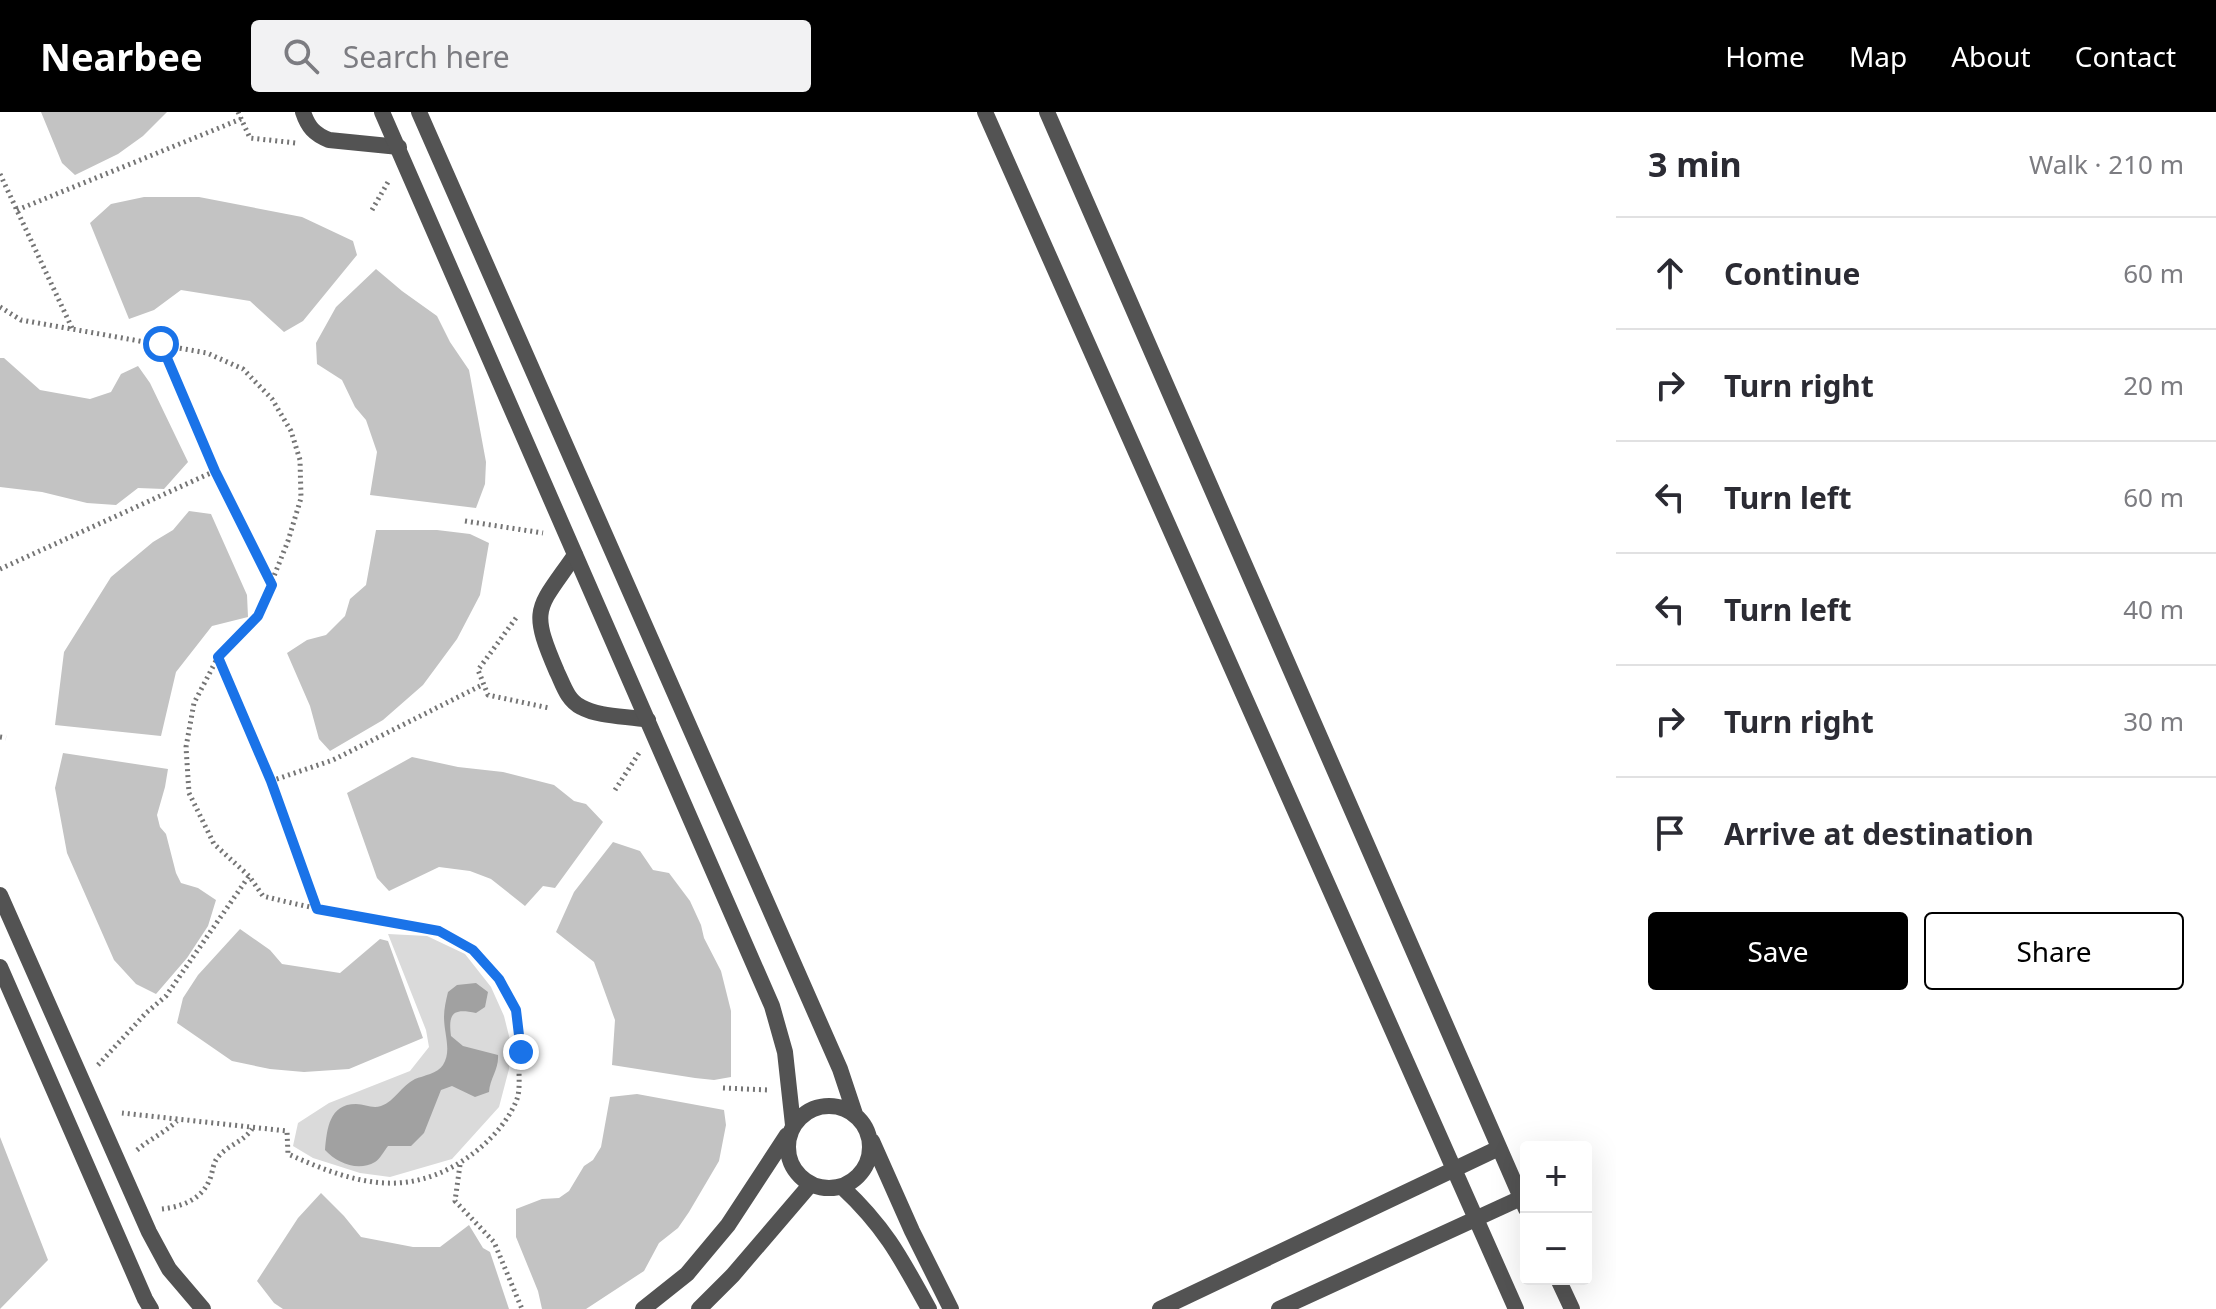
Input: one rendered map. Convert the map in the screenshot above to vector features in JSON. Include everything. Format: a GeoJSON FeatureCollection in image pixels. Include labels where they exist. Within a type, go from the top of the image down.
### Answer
{"type":"FeatureCollection","features":[{"type":"Feature","properties":{"kind":"street"},"geometry":{"type":"LineString","coordinates":[[303,112],[307,124],[320,137],[399,147]]}},
{"type":"Feature","properties":{"kind":"street"},"geometry":{"type":"LineString","coordinates":[[382,112],[772,1006],[785,1052],[792,1128],[787,1151],[795,1171],[810,1185],[826,1189],[842,1187],[860,1175],[870,1156],[869,1134]]}},
{"type":"Feature","properties":{"kind":"street"},"geometry":{"type":"LineString","coordinates":[[419,112],[840,1069],[855,1114],[869,1134],[951,1309]]}},
{"type":"Feature","properties":{"kind":"street"},"geometry":{"type":"LineString","coordinates":[[985,112],[1516,1309]]}},
{"type":"Feature","properties":{"kind":"street"},"geometry":{"type":"LineString","coordinates":[[1047,112],[1520,1195]]}},
{"type":"Feature","properties":{"kind":"street"},"geometry":{"type":"LineString","coordinates":[[575,555],[544,600],[539,620],[544,641],[567,694],[575,704],[588,710],[650,726]]}},
{"type":"Feature","properties":{"kind":"street"},"geometry":{"type":"LineString","coordinates":[[0,895],[134,1198],[169,1269],[203,1309]]}},
{"type":"Feature","properties":{"kind":"street"},"geometry":{"type":"LineString","coordinates":[[0,967],[151,1309]]}},
{"type":"Feature","properties":{"kind":"street"},"geometry":{"type":"LineString","coordinates":[[643,1309],[687,1274],[728,1225],[805,1112],[821,1105],[839,1106],[855,1114]]}},
{"type":"Feature","properties":{"kind":"street"},"geometry":{"type":"LineString","coordinates":[[1160,1309],[1499,1148]]}},
{"type":"Feature","properties":{"kind":"street"},"geometry":{"type":"LineString","coordinates":[[699,1309],[733,1275],[810,1185]]}},
{"type":"Feature","properties":{"kind":"street"},"geometry":{"type":"LineString","coordinates":[[842,1187],[869,1212],[891,1240],[929,1309]]}},
{"type":"Feature","properties":{"kind":"street"},"geometry":{"type":"LineString","coordinates":[[1279,1309],[1476,1217],[1520,1205]]}},
{"type":"Feature","properties":{"kind":"street"},"geometry":{"type":"LineString","coordinates":[[1561,1285],[1572,1309]]}},
{"type":"Feature","properties":{"kind":"path"},"geometry":{"type":"LineString","coordinates":[[17,210],[241,119]]}},
{"type":"Feature","properties":{"kind":"path"},"geometry":{"type":"LineString","coordinates":[[0,174],[73,329]]}},
{"type":"Feature","properties":{"kind":"path"},"geometry":{"type":"LineString","coordinates":[[0,307],[21,320],[207,353],[243,369],[272,399],[291,431],[300,460],[301,498],[272,585],[258,616],[218,657],[194,703],[186,747],[189,793],[214,844],[249,876],[263,896],[439,931],[473,950],[505,989],[516,1010],[521,1052],[517,1099],[494,1134],[460,1164],[421,1180],[389,1182],[349,1178],[288,1154],[287,1131],[95,1110]]}},
{"type":"Feature","properties":{"kind":"path"},"geometry":{"type":"LineString","coordinates":[[161,344],[215,471],[272,585]]}},
{"type":"Feature","properties":{"kind":"path"},"geometry":{"type":"LineString","coordinates":[[0,569],[215,471]]}},
{"type":"Feature","properties":{"kind":"path"},"geometry":{"type":"LineString","coordinates":[[465,521],[567,537]]}},
{"type":"Feature","properties":{"kind":"path"},"geometry":{"type":"LineString","coordinates":[[218,657],[271,781],[317,909]]}},
{"type":"Feature","properties":{"kind":"path"},"geometry":{"type":"LineString","coordinates":[[271,781],[333,760],[482,685]]}},
{"type":"Feature","properties":{"kind":"path"},"geometry":{"type":"LineString","coordinates":[[615,790],[650,726]]}},
{"type":"Feature","properties":{"kind":"path"},"geometry":{"type":"LineString","coordinates":[[82,1082],[146,1013],[166,996],[249,876]]}},
{"type":"Feature","properties":{"kind":"path"},"geometry":{"type":"LineString","coordinates":[[723,1088],[789,1091]]}},
{"type":"Feature","properties":{"kind":"path"},"geometry":{"type":"LineString","coordinates":[[124,1175],[130,1157],[178,1120]]}},
{"type":"Feature","properties":{"kind":"path"},"geometry":{"type":"LineString","coordinates":[[134,1198],[156,1210],[183,1207],[209,1185],[215,1160],[230,1145],[244,1139],[252,1128]]}},
{"type":"Feature","properties":{"kind":"path"},"geometry":{"type":"LineString","coordinates":[[460,1164],[455,1201],[494,1242],[522,1309]]}},
{"type":"Feature","properties":{"kind":"shaded area"},"geometry":{"type":"Polygon","coordinates":[[[388,934],[427,936],[465,954],[491,987],[504,1016],[511,1044],[509,1069],[499,1107],[452,1159],[390,1177],[360,1173],[313,1158],[293,1146],[298,1123],[329,1103],[410,1071],[429,1047],[426,1030],[388,934]]]}},
{"type":"Feature","properties":{"kind":"shaded area"},"geometry":{"type":"Polygon","coordinates":[[[476,983],[488,992],[485,1007],[476,1013],[462,1011],[454,1014],[450,1022],[451,1036],[463,1046],[498,1055],[489,1092],[475,1097],[452,1086],[441,1090],[424,1133],[411,1146],[388,1146],[377,1161],[368,1165],[348,1165],[330,1155],[325,1150],[329,1126],[340,1108],[356,1104],[381,1106],[410,1082],[441,1068],[447,1054],[444,1017],[448,992],[457,985],[476,983]]]}},
{"type":"Feature","properties":{"kind":"building"},"geometry":{"type":"Polygon","coordinates":[[[41,112],[167,112],[143,136],[118,154],[75,175],[62,163],[41,112]]]}},
{"type":"Feature","properties":{"kind":"building"},"geometry":{"type":"Polygon","coordinates":[[[144,197],[199,197],[302,217],[353,241],[357,255],[303,321],[284,332],[250,301],[181,290],[154,310],[129,319],[90,223],[111,204],[144,197]]]}},
{"type":"Feature","properties":{"kind":"building"},"geometry":{"type":"Polygon","coordinates":[[[376,269],[437,316],[469,370],[486,462],[485,484],[476,508],[370,495],[377,452],[366,420],[355,407],[342,380],[317,364],[316,343],[336,307],[376,269]]]}},
{"type":"Feature","properties":{"kind":"building"},"geometry":{"type":"Polygon","coordinates":[[[0,358],[4,358],[40,390],[90,399],[111,392],[121,374],[138,366],[150,383],[188,462],[164,489],[138,488],[116,505],[87,503],[42,492],[0,487],[0,358]]]}},
{"type":"Feature","properties":{"kind":"building"},"geometry":{"type":"Polygon","coordinates":[[[189,511],[211,514],[247,595],[248,617],[212,626],[176,672],[161,736],[55,725],[64,652],[111,577],[153,542],[173,530],[189,511]]]}},
{"type":"Feature","properties":{"kind":"building"},"geometry":{"type":"Polygon","coordinates":[[[376,530],[437,530],[470,534],[489,543],[480,595],[457,639],[423,685],[383,720],[330,751],[319,739],[310,706],[287,653],[307,640],[326,635],[345,616],[350,599],[366,585],[376,530]]]}},
{"type":"Feature","properties":{"kind":"building"},"geometry":{"type":"Polygon","coordinates":[[[63,753],[168,769],[157,815],[160,827],[166,834],[176,873],[181,883],[198,888],[216,900],[208,926],[187,958],[156,994],[136,984],[114,960],[67,853],[55,788],[63,753]]]}},
{"type":"Feature","properties":{"kind":"building"},"geometry":{"type":"Polygon","coordinates":[[[412,757],[503,772],[554,785],[574,801],[586,804],[603,822],[555,888],[543,886],[525,906],[491,879],[470,871],[439,867],[389,891],[377,878],[347,793],[412,757]]]}},
{"type":"Feature","properties":{"kind":"building"},"geometry":{"type":"Polygon","coordinates":[[[613,842],[640,851],[653,870],[669,873],[690,901],[721,971],[731,1011],[731,1077],[714,1080],[612,1065],[615,1020],[594,962],[556,932],[574,892],[613,842]]]}},
{"type":"Feature","properties":{"kind":"building"},"geometry":{"type":"Polygon","coordinates":[[[240,929],[270,950],[282,964],[340,973],[380,939],[388,941],[423,1038],[349,1069],[304,1072],[232,1061],[177,1023],[183,998],[198,975],[240,929]]]}},
{"type":"Feature","properties":{"kind":"building"},"geometry":{"type":"Polygon","coordinates":[[[637,1094],[724,1110],[726,1125],[719,1161],[689,1212],[678,1228],[659,1243],[644,1271],[586,1309],[542,1309],[516,1237],[516,1209],[542,1199],[559,1198],[569,1191],[584,1166],[593,1160],[601,1147],[610,1097],[637,1094]]]}},
{"type":"Feature","properties":{"kind":"building"},"geometry":{"type":"Polygon","coordinates":[[[0,1137],[48,1260],[0,1309],[0,1137]]]}},
{"type":"Feature","properties":{"kind":"building"},"geometry":{"type":"Polygon","coordinates":[[[321,1193],[361,1237],[413,1247],[440,1247],[469,1225],[483,1248],[490,1252],[509,1309],[283,1309],[274,1303],[257,1281],[298,1218],[321,1193]]]}},
{"type":"Feature","properties":{"kind":"route"},"geometry":{"type":"LineString","coordinates":[[161,344],[215,471],[272,585],[258,616],[218,657],[271,781],[317,909],[439,931],[473,950],[499,979],[516,1010],[521,1052]]}}]}
